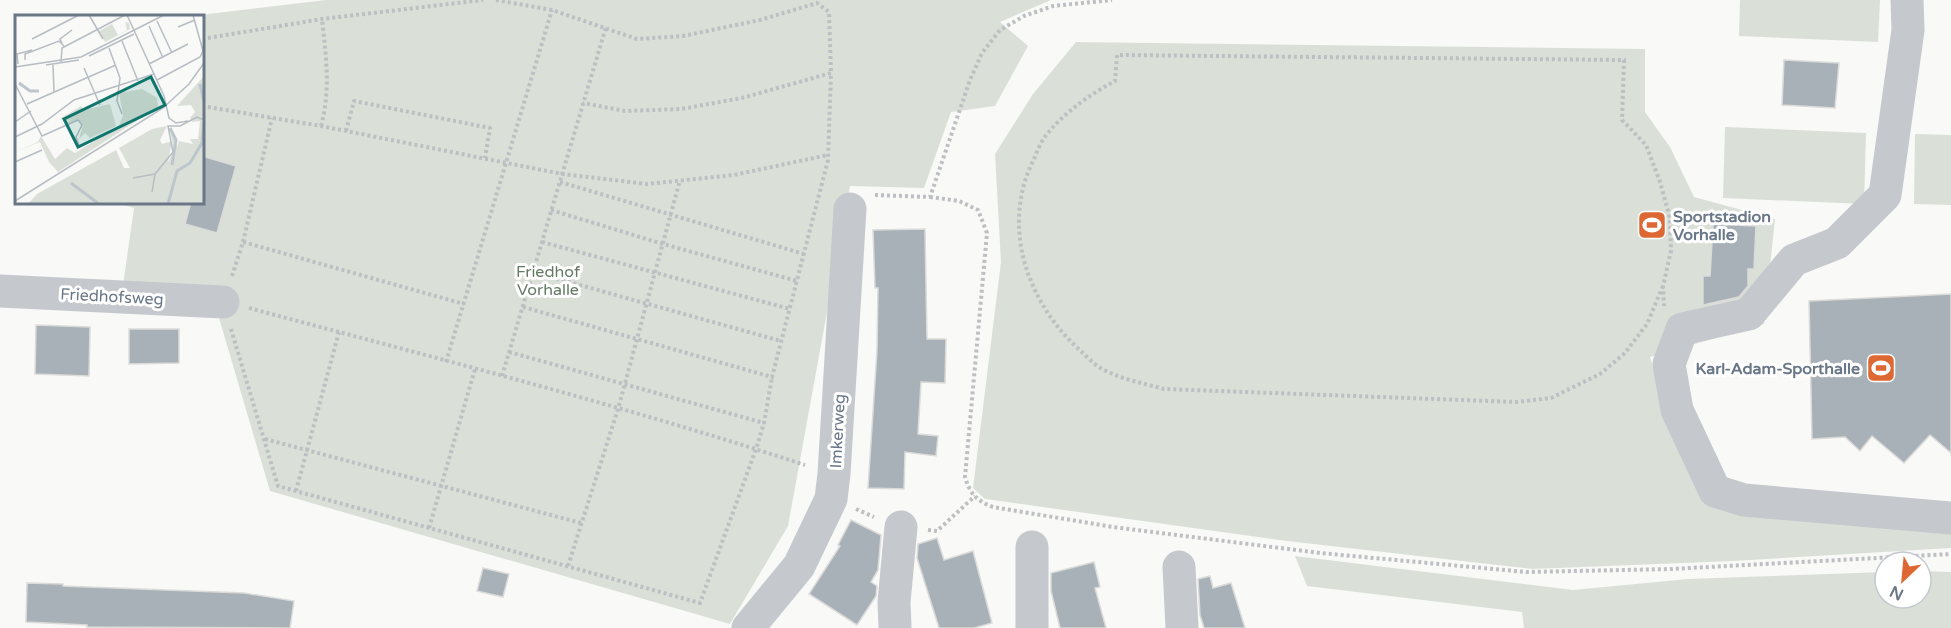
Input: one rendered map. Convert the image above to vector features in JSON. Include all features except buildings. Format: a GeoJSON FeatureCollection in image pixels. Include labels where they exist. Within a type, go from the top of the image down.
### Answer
{"type":"FeatureCollection","features":[{"type":"Feature","properties":{"kind":"street"},"geometry":{"type":"LineString","coordinates":[[1907,0],[1908,30],[1885,195],[1837,243],[1794,260],[1749,314],[1682,329],[1669,364],[1677,410],[1715,491],[1744,500],[1951,518]]}},
{"type":"Feature","properties":{"kind":"street","name":"Imkerweg"},"geometry":{"type":"LineString","coordinates":[[748,628],[799,566],[831,499],[850,209]]}},
{"type":"Feature","properties":{"kind":"street","name":"Friedhofsweg"},"geometry":{"type":"LineString","coordinates":[[0,291],[223,302]]}},
{"type":"Feature","properties":{"kind":"street"},"geometry":{"type":"LineString","coordinates":[[888,522],[895,628]]}},
{"type":"Feature","properties":{"kind":"street"},"geometry":{"type":"LineString","coordinates":[[1032,547],[1032,628]]}},
{"type":"Feature","properties":{"kind":"street"},"geometry":{"type":"LineString","coordinates":[[1179,567],[1182,628]]}},
{"type":"Feature","properties":{"kind":"path"},"geometry":{"type":"LineString","coordinates":[[204,39],[322,19],[483,0]]}},
{"type":"Feature","properties":{"kind":"path"},"geometry":{"type":"LineString","coordinates":[[272,117],[243,242],[223,302],[278,486],[700,603],[764,423],[772,377],[828,155],[831,73],[829,12],[817,3],[760,20],[682,36],[638,39],[552,10],[496,0]]}},
{"type":"Feature","properties":{"kind":"path"},"geometry":{"type":"LineString","coordinates":[[930,197],[969,80],[982,53],[1000,30],[1024,16],[1053,6],[1112,0]]}},
{"type":"Feature","properties":{"kind":"path"},"geometry":{"type":"LineString","coordinates":[[446,362],[552,10]]}},
{"type":"Feature","properties":{"kind":"path"},"geometry":{"type":"LineString","coordinates":[[321,126],[326,109],[328,74],[322,19]]}},
{"type":"Feature","properties":{"kind":"path"},"geometry":{"type":"LineString","coordinates":[[502,376],[606,27]]}},
{"type":"Feature","properties":{"kind":"path"},"geometry":{"type":"LineString","coordinates":[[1117,55],[1624,60],[1622,120],[1646,145],[1670,218],[1671,251],[1663,286],[1647,324],[1625,353],[1600,374],[1551,398],[1516,402],[1164,389],[1126,379],[1099,367],[1069,340],[1046,312],[1027,274],[1020,239],[1019,206],[1026,174],[1044,139],[1071,111],[1096,91],[1115,81],[1117,55]]}},
{"type":"Feature","properties":{"kind":"path"},"geometry":{"type":"LineString","coordinates":[[583,103],[625,111],[681,109],[742,98],[831,73]]}},
{"type":"Feature","properties":{"kind":"path"},"geometry":{"type":"LineString","coordinates":[[346,131],[354,101],[490,128],[485,158]]}},
{"type":"Feature","properties":{"kind":"path"},"geometry":{"type":"LineString","coordinates":[[204,106],[321,126],[562,174],[647,184],[734,175],[828,155]]}},
{"type":"Feature","properties":{"kind":"path"},"geometry":{"type":"LineString","coordinates":[[567,566],[618,409],[680,180]]}},
{"type":"Feature","properties":{"kind":"path"},"geometry":{"type":"LineString","coordinates":[[560,182],[804,254]]}},
{"type":"Feature","properties":{"kind":"path"},"geometry":{"type":"LineString","coordinates":[[850,209],[857,199],[871,195],[930,197],[959,201],[978,210],[987,233],[965,477],[969,490],[979,501],[993,507],[1113,527],[1320,553],[1526,572],[1671,569],[1951,554]]}},
{"type":"Feature","properties":{"kind":"path"},"geometry":{"type":"LineString","coordinates":[[552,210],[797,281]]}},
{"type":"Feature","properties":{"kind":"path"},"geometry":{"type":"LineString","coordinates":[[243,242],[464,304]]}},
{"type":"Feature","properties":{"kind":"path"},"geometry":{"type":"LineString","coordinates":[[542,242],[790,309]]}},
{"type":"Feature","properties":{"kind":"path"},"geometry":{"type":"LineString","coordinates":[[533,272],[648,302],[781,341]]}},
{"type":"Feature","properties":{"kind":"path"},"geometry":{"type":"LineString","coordinates":[[223,302],[502,376],[756,449],[834,474]]}},
{"type":"Feature","properties":{"kind":"path"},"geometry":{"type":"LineString","coordinates":[[523,307],[772,377]]}},
{"type":"Feature","properties":{"kind":"path"},"geometry":{"type":"LineString","coordinates":[[296,491],[339,332]]}},
{"type":"Feature","properties":{"kind":"path"},"geometry":{"type":"LineString","coordinates":[[509,352],[764,423]]}},
{"type":"Feature","properties":{"kind":"path"},"geometry":{"type":"LineString","coordinates":[[429,528],[475,369]]}},
{"type":"Feature","properties":{"kind":"path"},"geometry":{"type":"LineString","coordinates":[[264,439],[581,523]]}},
{"type":"Feature","properties":{"kind":"path"},"geometry":{"type":"LineString","coordinates":[[937,531],[975,496]]}},
{"type":"Feature","properties":{"kind":"path"},"geometry":{"type":"LineString","coordinates":[[848,506],[888,522]]}},
{"type":"Feature","properties":{"kind":"green space","name":"Friedhof Vorhalle"},"geometry":{"type":"Polygon","coordinates":[[[326,0],[1051,0],[1000,22],[1028,46],[995,106],[951,112],[924,188],[850,186],[788,526],[730,624],[270,491],[219,318],[120,306],[134,208],[121,204],[204,204],[204,15],[200,15],[326,0]]]}},
{"type":"Feature","properties":{"kind":"green space"},"geometry":{"type":"Polygon","coordinates":[[[1740,0],[1880,0],[1878,42],[1739,36],[1740,0]]]}},
{"type":"Feature","properties":{"kind":"green space"},"geometry":{"type":"Polygon","coordinates":[[[1076,42],[1645,49],[1645,112],[1670,147],[1694,197],[1775,219],[1764,324],[1650,357],[1667,414],[1705,492],[1951,527],[1951,548],[1873,550],[1873,553],[1733,561],[1532,569],[1287,541],[985,499],[973,488],[1001,262],[995,154],[1033,94],[1076,42]]]}},
{"type":"Feature","properties":{"kind":"green space"},"geometry":{"type":"Polygon","coordinates":[[[1725,127],[1866,133],[1864,204],[1723,198],[1725,127]]]}},
{"type":"Feature","properties":{"kind":"green space"},"geometry":{"type":"Polygon","coordinates":[[[1915,134],[1951,135],[1951,205],[1914,204],[1915,134]]]}},
{"type":"Feature","properties":{"kind":"green space"},"geometry":{"type":"Polygon","coordinates":[[[1295,556],[1573,590],[1688,579],[1873,572],[1873,610],[1933,610],[1933,571],[1951,572],[1951,628],[1524,628],[1522,612],[1307,586],[1295,556]]]}},
{"type":"Feature","properties":{"kind":"place","name":"Sportstadion Vorhalle"},"geometry":{"type":"Point","coordinates":[1652,225]}},
{"type":"Feature","properties":{"kind":"place","name":"Karl-Adam-Sporthalle"},"geometry":{"type":"Point","coordinates":[1881,368]}}]}
